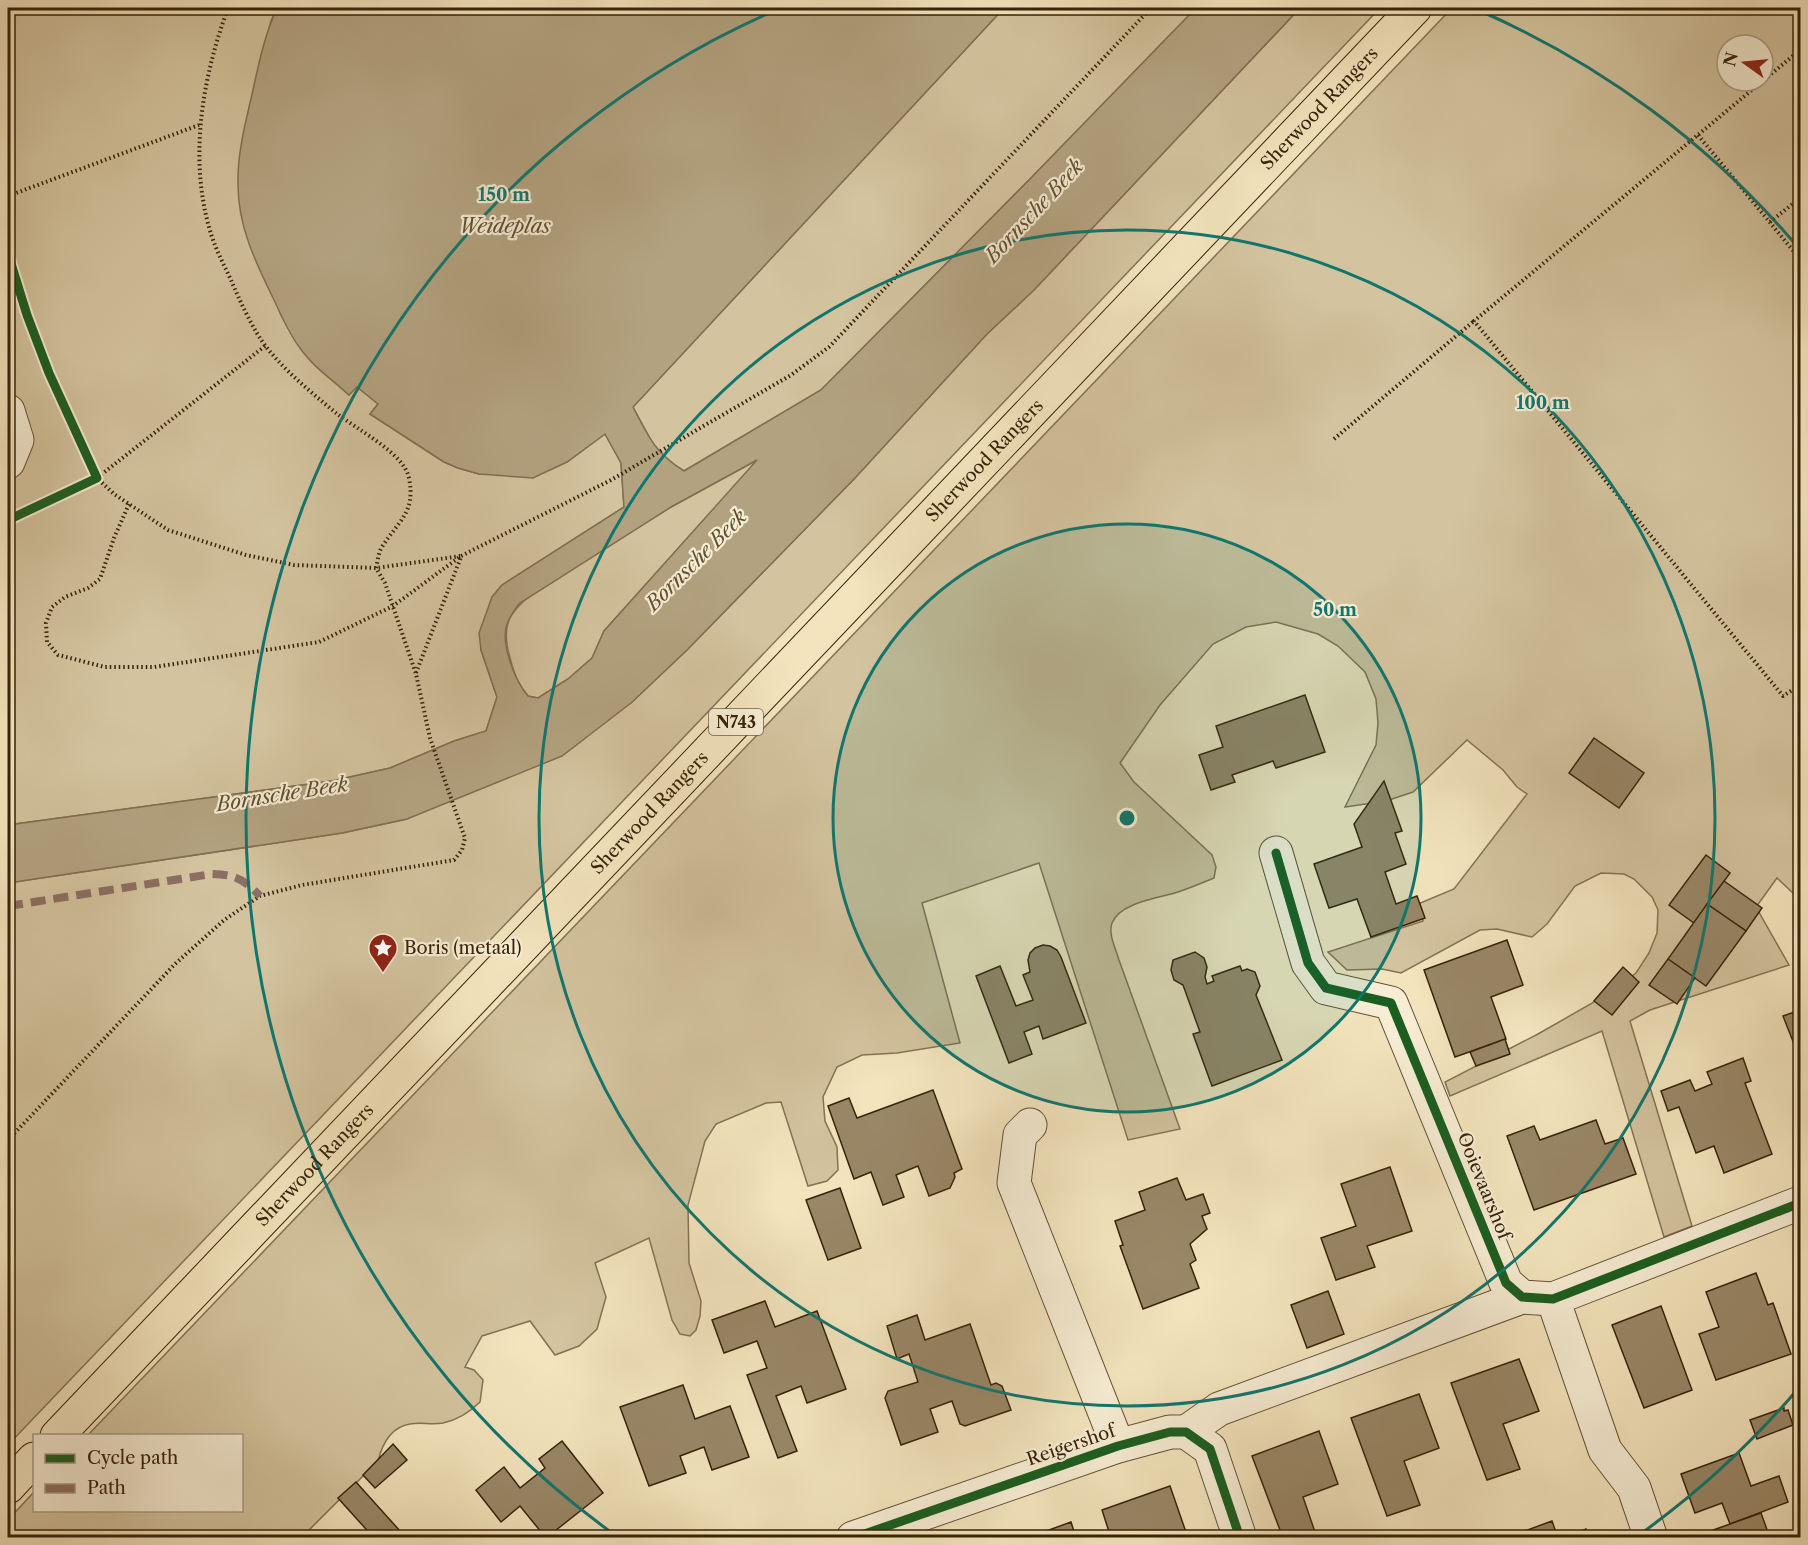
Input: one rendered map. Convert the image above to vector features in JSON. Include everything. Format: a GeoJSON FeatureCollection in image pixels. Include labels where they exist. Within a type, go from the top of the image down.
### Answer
{"type":"FeatureCollection","features":[{"type":"Feature","properties":{"kind":"main road","name":"Sherwood Rangers"},"geometry":{"type":"LineString","coordinates":[[59,1434],[1415,8]]}},
{"type":"Feature","properties":{"kind":"main road"},"geometry":{"type":"LineString","coordinates":[[8,1487],[33,1460]]}},
{"type":"Feature","properties":{"kind":"street"},"geometry":{"type":"LineString","coordinates":[[8,411],[17,440],[8,462]]}},
{"type":"Feature","properties":{"kind":"street","name":"Ooievaarshof"},"geometry":{"type":"LineString","coordinates":[[1276,853],[1308,963],[1326,988],[1391,1004],[1506,1283],[1537,1298],[1605,1450],[1634,1488],[1651,1538]]}},
{"type":"Feature","properties":{"kind":"street","name":"Reigershof"},"geometry":{"type":"LineString","coordinates":[[1030,1125],[1020,1135],[1014,1183],[1118,1446]]}},
{"type":"Feature","properties":{"kind":"street"},"geometry":{"type":"LineString","coordinates":[[1537,1298],[1800,1203]]}},
{"type":"Feature","properties":{"kind":"street","name":"Reigershof"},"geometry":{"type":"LineString","coordinates":[[854,1538],[1118,1446],[1170,1432],[1186,1432],[1219,1409],[1537,1298]]}},
{"type":"Feature","properties":{"kind":"street"},"geometry":{"type":"LineString","coordinates":[[1186,1432],[1210,1449],[1240,1538]]}},
{"type":"Feature","properties":{"kind":"path"},"geometry":{"type":"LineString","coordinates":[[8,1140],[175,964],[224,920],[261,896],[302,885],[454,860],[462,850],[465,838],[430,738],[416,674],[385,583],[376,568],[381,549],[404,517],[411,501],[409,476],[398,458],[338,414],[293,377],[265,346],[237,293],[211,235],[201,186],[199,125],[215,42],[228,8]]}},
{"type":"Feature","properties":{"kind":"path"},"geometry":{"type":"LineString","coordinates":[[129,504],[100,579],[88,588],[64,597],[52,607],[46,623],[47,642],[58,656],[105,667],[154,667],[319,642],[393,606],[461,556],[611,480],[791,375],[829,347],[1151,8]]}},
{"type":"Feature","properties":{"kind":"path"},"geometry":{"type":"LineString","coordinates":[[1334,439],[1800,50]]}},
{"type":"Feature","properties":{"kind":"path"},"geometry":{"type":"LineString","coordinates":[[8,196],[199,125]]}},
{"type":"Feature","properties":{"kind":"path"},"geometry":{"type":"LineString","coordinates":[[1698,135],[1800,259]]}},
{"type":"Feature","properties":{"kind":"path"},"geometry":{"type":"LineString","coordinates":[[1770,222],[1800,198]]}},
{"type":"Feature","properties":{"kind":"path"},"geometry":{"type":"LineString","coordinates":[[1474,321],[1783,696],[1800,685]]}},
{"type":"Feature","properties":{"kind":"path"},"geometry":{"type":"LineString","coordinates":[[85,483],[97,478],[265,346]]}},
{"type":"Feature","properties":{"kind":"path"},"geometry":{"type":"LineString","coordinates":[[92,467],[97,478],[129,504],[168,530],[246,555],[294,565],[376,568],[461,556]]}},
{"type":"Feature","properties":{"kind":"path"},"geometry":{"type":"LineString","coordinates":[[416,674],[461,556]]}},
{"type":"Feature","properties":{"kind":"shaded area"},"geometry":{"type":"Polygon","coordinates":[[[8,8],[277,8],[260,61],[242,143],[280,313],[301,349],[318,368],[349,395],[356,386],[378,404],[370,414],[444,462],[479,474],[567,462],[605,434],[621,463],[624,507],[502,585],[492,597],[481,650],[497,697],[486,731],[454,741],[390,768],[332,781],[8,825],[8,486],[29,439],[8,383],[8,8]]]}},
{"type":"Feature","properties":{"kind":"shaded area"},"geometry":{"type":"Polygon","coordinates":[[[1004,8],[1196,8],[821,390],[684,471],[665,459],[654,446],[633,407],[1004,8]]]}},
{"type":"Feature","properties":{"kind":"shaded area"},"geometry":{"type":"Polygon","coordinates":[[[1300,8],[1380,8],[8,1445],[8,1072],[12,1066],[8,1062],[8,883],[342,833],[407,819],[631,703],[687,650],[855,478],[987,334],[1034,290],[1300,8]]]}},
{"type":"Feature","properties":{"kind":"shaded area"},"geometry":{"type":"Polygon","coordinates":[[[1452,8],[1800,8],[1800,903],[1777,878],[1756,907],[1789,965],[1650,1010],[1630,1021],[1692,1226],[1664,1237],[1602,1031],[1450,1096],[1445,1082],[1538,1034],[1615,990],[1636,973],[1649,953],[1657,933],[1658,910],[1652,897],[1634,879],[1624,874],[1601,873],[1575,886],[1547,924],[1532,937],[1497,929],[1480,930],[1401,973],[1382,969],[1347,970],[1328,952],[1423,921],[1418,904],[1454,889],[1527,794],[1467,740],[1413,792],[1386,801],[1345,807],[1376,745],[1378,723],[1376,699],[1365,672],[1338,646],[1318,634],[1276,622],[1246,627],[1213,644],[1160,705],[1120,763],[1134,782],[1212,855],[1216,867],[1214,878],[1123,910],[1116,916],[1111,928],[1114,947],[1180,1129],[1128,1140],[1039,863],[922,903],[960,1043],[897,1053],[862,1055],[837,1067],[823,1097],[825,1121],[837,1147],[838,1170],[827,1181],[808,1186],[781,1102],[766,1103],[716,1124],[705,1141],[688,1205],[689,1263],[701,1301],[696,1330],[690,1336],[680,1334],[672,1320],[649,1238],[595,1263],[606,1297],[597,1329],[579,1346],[555,1355],[530,1321],[482,1336],[465,1367],[474,1370],[483,1380],[480,1402],[463,1415],[448,1422],[410,1424],[398,1429],[388,1438],[378,1461],[302,1537],[8,1537],[8,1520],[33,1493],[33,1512],[243,1512],[243,1434],[89,1434],[1452,8]]]}},
{"type":"Feature","properties":{"kind":"shaded area"},"geometry":{"type":"Polygon","coordinates":[[[759,459],[604,631],[592,658],[568,679],[538,698],[528,696],[515,674],[506,636],[510,619],[520,605],[537,590],[671,507],[759,459]]]}},
{"type":"Feature","properties":{"kind":"water","name":"Weideplas"},"geometry":{"type":"Polygon","coordinates":[[[277,8],[1004,8],[633,407],[659,450],[684,471],[821,390],[1196,8],[1300,8],[1034,290],[987,334],[855,478],[687,650],[631,703],[562,756],[407,819],[342,833],[8,883],[8,825],[332,781],[390,768],[454,741],[486,731],[497,697],[481,650],[479,633],[492,597],[502,585],[624,507],[621,463],[605,434],[567,462],[533,478],[479,474],[458,468],[444,462],[370,414],[378,404],[357,387],[349,395],[323,373],[296,343],[255,258],[245,230],[239,200],[238,173],[242,137],[260,59],[277,8]],[[757,460],[671,507],[520,603],[507,624],[505,632],[510,662],[528,696],[538,698],[568,679],[592,658],[604,631],[757,460]]]}},
{"type":"Feature","properties":{"kind":"building"},"geometry":{"type":"Polygon","coordinates":[[[1305,695],[1325,752],[1276,768],[1273,761],[1232,775],[1235,782],[1211,790],[1199,755],[1223,747],[1216,726],[1305,695]]]}},
{"type":"Feature","properties":{"kind":"building"},"geometry":{"type":"Polygon","coordinates":[[[1594,738],[1644,773],[1619,808],[1569,773],[1594,738]]]}},
{"type":"Feature","properties":{"kind":"building"},"geometry":{"type":"Polygon","coordinates":[[[1384,781],[1402,831],[1395,833],[1406,864],[1385,872],[1396,904],[1417,896],[1425,918],[1371,937],[1357,899],[1329,908],[1314,864],[1362,847],[1354,824],[1384,781]]]}},
{"type":"Feature","properties":{"kind":"building"},"geometry":{"type":"Polygon","coordinates":[[[1706,855],[1730,873],[1694,923],[1669,905],[1706,855]]]}},
{"type":"Feature","properties":{"kind":"building"},"geometry":{"type":"Polygon","coordinates":[[[1724,881],[1762,908],[1746,931],[1707,904],[1724,881]]]}},
{"type":"Feature","properties":{"kind":"building"},"geometry":{"type":"Polygon","coordinates":[[[1707,904],[1746,931],[1706,986],[1668,959],[1707,904]]]}},
{"type":"Feature","properties":{"kind":"building"},"geometry":{"type":"Polygon","coordinates":[[[1507,940],[1523,985],[1491,997],[1506,1039],[1455,1057],[1424,970],[1507,940]]]}},
{"type":"Feature","properties":{"kind":"building"},"geometry":{"type":"Polygon","coordinates":[[[1043,945],[1057,950],[1061,957],[1086,1023],[1043,1039],[1039,1026],[1024,1032],[1032,1054],[1009,1063],[976,976],[1000,966],[1016,1006],[1033,1000],[1023,975],[1030,972],[1028,960],[1030,953],[1043,945]]]}},
{"type":"Feature","properties":{"kind":"building"},"geometry":{"type":"Polygon","coordinates":[[[1195,952],[1204,958],[1207,967],[1205,977],[1207,984],[1214,981],[1212,976],[1240,966],[1242,971],[1247,969],[1255,972],[1260,986],[1256,995],[1282,1060],[1212,1086],[1193,1034],[1200,1032],[1183,985],[1174,980],[1171,970],[1173,960],[1195,952]]]}},
{"type":"Feature","properties":{"kind":"building"},"geometry":{"type":"Polygon","coordinates":[[[1668,959],[1695,978],[1677,1004],[1649,985],[1668,959]]]}},
{"type":"Feature","properties":{"kind":"building"},"geometry":{"type":"Polygon","coordinates":[[[1623,967],[1639,982],[1612,1015],[1594,1001],[1623,967]]]}},
{"type":"Feature","properties":{"kind":"building"},"geometry":{"type":"Polygon","coordinates":[[[1800,1010],[1800,1041],[1794,1044],[1783,1016],[1800,1010]]]}},
{"type":"Feature","properties":{"kind":"building"},"geometry":{"type":"Polygon","coordinates":[[[1505,1039],[1510,1054],[1476,1066],[1470,1052],[1505,1039]]]}},
{"type":"Feature","properties":{"kind":"building"},"geometry":{"type":"Polygon","coordinates":[[[1743,1058],[1751,1081],[1745,1083],[1772,1154],[1724,1173],[1714,1146],[1696,1153],[1679,1107],[1668,1111],[1661,1091],[1690,1080],[1695,1091],[1712,1084],[1707,1072],[1743,1058]]]}},
{"type":"Feature","properties":{"kind":"building"},"geometry":{"type":"Polygon","coordinates":[[[933,1090],[962,1169],[954,1173],[955,1177],[950,1188],[929,1196],[918,1166],[896,1175],[904,1197],[883,1205],[871,1172],[854,1179],[828,1106],[849,1098],[857,1118],[933,1090]]]}},
{"type":"Feature","properties":{"kind":"building"},"geometry":{"type":"Polygon","coordinates":[[[1596,1120],[1605,1144],[1623,1138],[1636,1174],[1534,1210],[1507,1136],[1534,1126],[1540,1140],[1596,1120]]]}},
{"type":"Feature","properties":{"kind":"building"},"geometry":{"type":"Polygon","coordinates":[[[1390,1167],[1412,1231],[1367,1246],[1375,1267],[1336,1280],[1321,1238],[1356,1226],[1341,1184],[1390,1167]]]}},
{"type":"Feature","properties":{"kind":"building"},"geometry":{"type":"Polygon","coordinates":[[[1177,1178],[1186,1200],[1203,1194],[1210,1213],[1202,1216],[1207,1229],[1190,1244],[1196,1260],[1190,1264],[1199,1288],[1143,1309],[1120,1246],[1123,1245],[1115,1221],[1145,1210],[1139,1192],[1177,1178]]]}},
{"type":"Feature","properties":{"kind":"building"},"geometry":{"type":"Polygon","coordinates":[[[840,1188],[861,1248],[828,1260],[806,1200],[840,1188]]]}},
{"type":"Feature","properties":{"kind":"building"},"geometry":{"type":"Polygon","coordinates":[[[1756,1273],[1768,1305],[1773,1303],[1791,1354],[1716,1380],[1699,1334],[1719,1327],[1706,1292],[1756,1273]]]}},
{"type":"Feature","properties":{"kind":"building"},"geometry":{"type":"Polygon","coordinates":[[[1328,1291],[1344,1334],[1307,1348],[1291,1305],[1328,1291]]]}},
{"type":"Feature","properties":{"kind":"building"},"geometry":{"type":"Polygon","coordinates":[[[765,1301],[775,1327],[817,1311],[846,1389],[807,1403],[801,1386],[776,1396],[797,1451],[778,1458],[747,1375],[767,1368],[757,1341],[724,1353],[712,1320],[765,1301]]]}},
{"type":"Feature","properties":{"kind":"building"},"geometry":{"type":"Polygon","coordinates":[[[1661,1306],[1692,1390],[1644,1408],[1612,1325],[1661,1306]]]}},
{"type":"Feature","properties":{"kind":"building"},"geometry":{"type":"Polygon","coordinates":[[[917,1315],[925,1340],[970,1324],[991,1385],[996,1383],[1002,1386],[1011,1410],[965,1426],[960,1424],[952,1401],[930,1409],[938,1432],[901,1445],[885,1398],[888,1391],[918,1382],[909,1354],[897,1359],[887,1326],[917,1315]]]}},
{"type":"Feature","properties":{"kind":"building"},"geometry":{"type":"Polygon","coordinates":[[[1519,1359],[1539,1411],[1503,1424],[1520,1469],[1487,1480],[1451,1383],[1519,1359]]]}},
{"type":"Feature","properties":{"kind":"building"},"geometry":{"type":"Polygon","coordinates":[[[683,1385],[695,1419],[730,1406],[749,1457],[712,1470],[704,1447],[680,1456],[686,1473],[649,1486],[620,1407],[683,1385]]]}},
{"type":"Feature","properties":{"kind":"building"},"geometry":{"type":"Polygon","coordinates":[[[1419,1394],[1439,1448],[1404,1461],[1420,1505],[1387,1516],[1351,1418],[1419,1394]]]}},
{"type":"Feature","properties":{"kind":"building"},"geometry":{"type":"Polygon","coordinates":[[[1784,1408],[1784,1411],[1788,1410],[1793,1425],[1757,1439],[1750,1420],[1784,1408]]]}},
{"type":"Feature","properties":{"kind":"building"},"geometry":{"type":"Polygon","coordinates":[[[1319,1431],[1338,1484],[1303,1497],[1317,1538],[1283,1538],[1252,1456],[1319,1431]]]}},
{"type":"Feature","properties":{"kind":"building"},"geometry":{"type":"Polygon","coordinates":[[[562,1441],[603,1493],[546,1538],[520,1506],[501,1522],[476,1490],[504,1467],[520,1488],[545,1468],[539,1459],[562,1441]]]}},
{"type":"Feature","properties":{"kind":"building"},"geometry":{"type":"Polygon","coordinates":[[[393,1444],[407,1460],[375,1488],[363,1475],[393,1444]]]}},
{"type":"Feature","properties":{"kind":"building"},"geometry":{"type":"Polygon","coordinates":[[[1739,1453],[1751,1486],[1779,1476],[1788,1502],[1730,1524],[1722,1503],[1695,1513],[1681,1474],[1739,1453]]]}},
{"type":"Feature","properties":{"kind":"building"},"geometry":{"type":"Polygon","coordinates":[[[356,1482],[400,1531],[393,1538],[374,1538],[338,1498],[356,1482]]]}},
{"type":"Feature","properties":{"kind":"building"},"geometry":{"type":"Polygon","coordinates":[[[1170,1486],[1188,1538],[1111,1538],[1102,1510],[1170,1486]]]}},
{"type":"Feature","properties":{"kind":"building"},"geometry":{"type":"Polygon","coordinates":[[[1761,1513],[1770,1538],[1704,1538],[1702,1534],[1761,1513]]]}},
{"type":"Feature","properties":{"kind":"building"},"geometry":{"type":"Polygon","coordinates":[[[1552,1521],[1558,1538],[1524,1538],[1522,1532],[1552,1521]]]}},
{"type":"Feature","properties":{"kind":"building"},"geometry":{"type":"Polygon","coordinates":[[[1071,1522],[1076,1538],[1027,1538],[1071,1522]]]}},
{"type":"Feature","properties":{"kind":"building"},"geometry":{"type":"Polygon","coordinates":[[[1586,1529],[1589,1538],[1565,1538],[1586,1529]]]}},
{"type":"Feature","properties":{"kind":"marked path"},"geometry":{"type":"LineString","coordinates":[[8,906],[212,874],[228,875],[239,879],[260,896]]}},
{"type":"Feature","properties":{"kind":"cycle path"},"geometry":{"type":"LineString","coordinates":[[8,254],[27,315],[49,373],[97,478],[8,520]]}},
{"type":"Feature","properties":{"kind":"cycle path"},"geometry":{"type":"LineString","coordinates":[[1276,853],[1308,963],[1326,988],[1391,1003],[1506,1283],[1522,1297],[1553,1299],[1800,1203]]}},
{"type":"Feature","properties":{"kind":"cycle path"},"geometry":{"type":"LineString","coordinates":[[853,1538],[1118,1446],[1170,1432],[1186,1432],[1210,1449],[1240,1538]]}},
{"type":"Feature","properties":{"kind":"place","name":"Boris (metaal)"},"geometry":{"type":"Point","coordinates":[383,974]}},
{"type":"Feature","properties":{"kind":"water label","name":"Bornsche Beek"},"geometry":{"type":"Point","coordinates":[1034,211]}},
{"type":"Feature","properties":{"kind":"water label","name":"Bornsche Beek"},"geometry":{"type":"Point","coordinates":[696,560]}},
{"type":"Feature","properties":{"kind":"water label","name":"Bornsche Beek"},"geometry":{"type":"Point","coordinates":[282,794]}}]}
